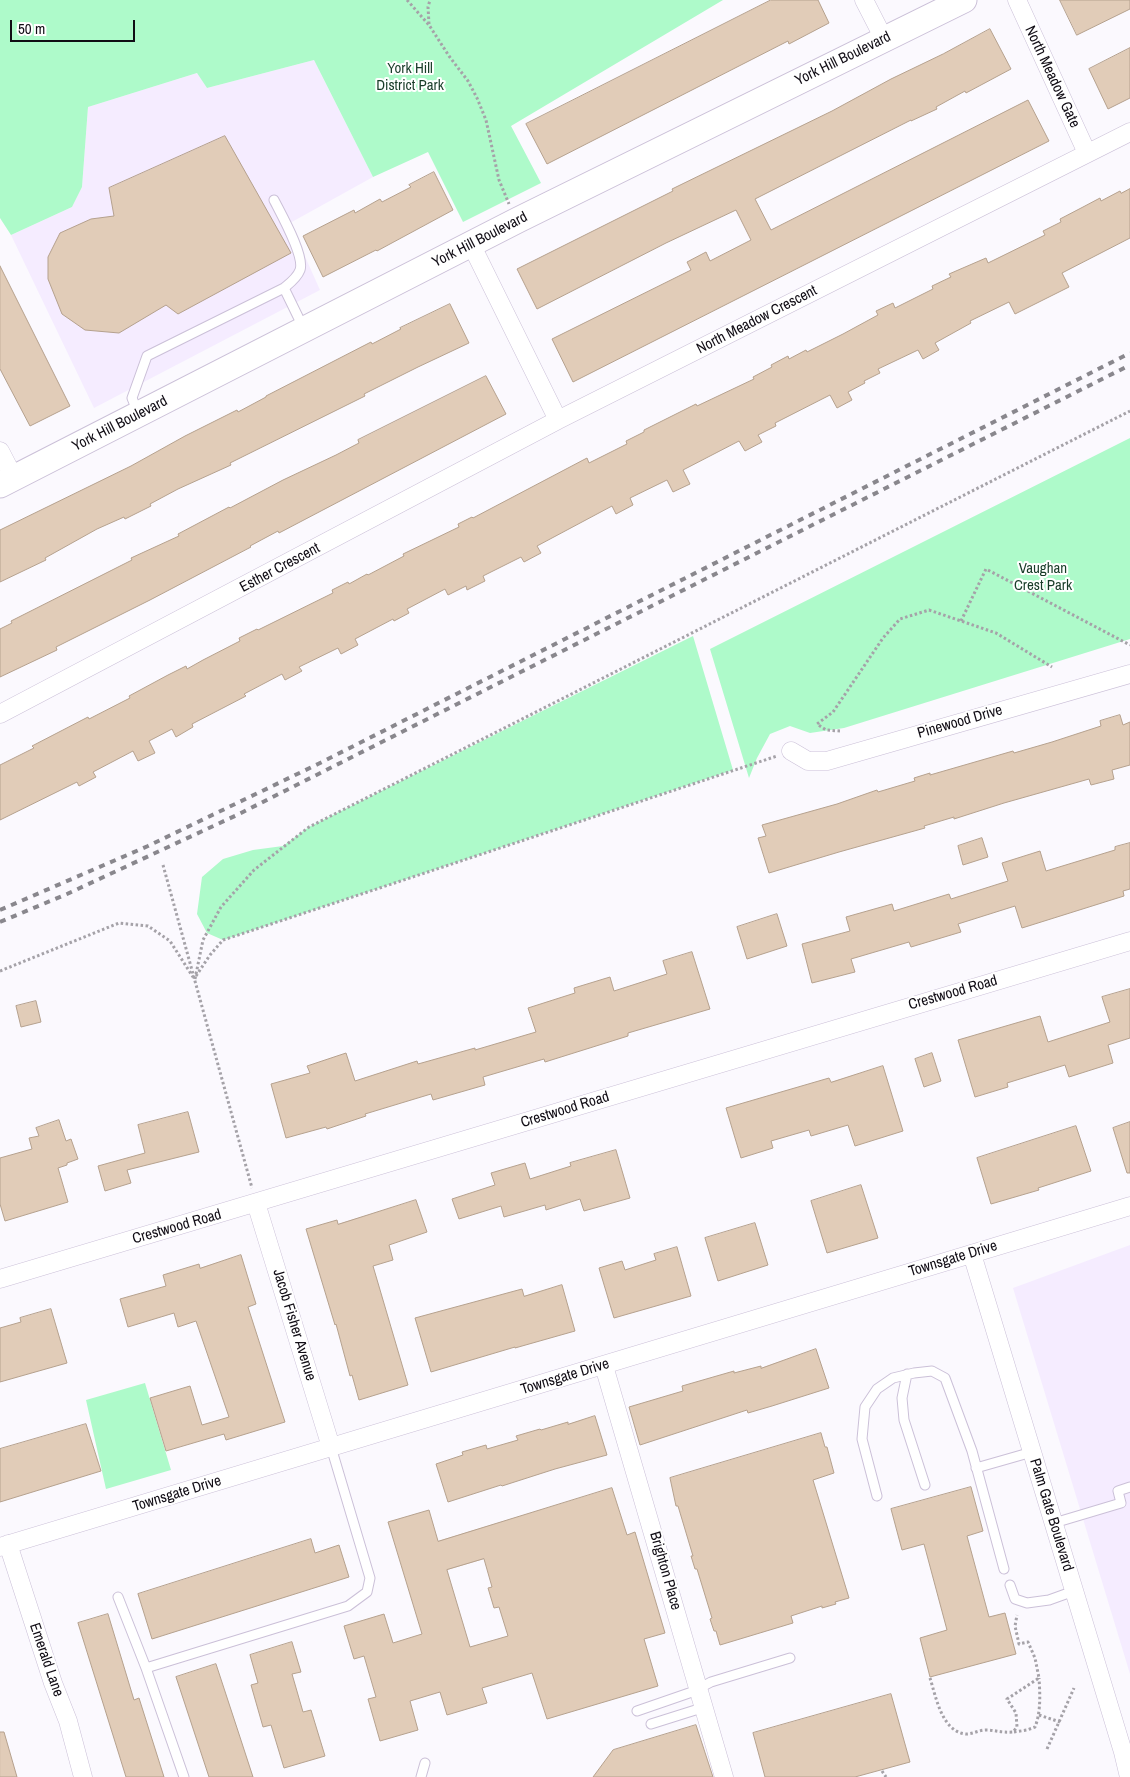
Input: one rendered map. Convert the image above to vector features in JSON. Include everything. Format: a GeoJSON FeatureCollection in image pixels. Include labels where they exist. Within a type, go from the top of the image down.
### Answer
{"type":"FeatureCollection","features":[{"type":"Feature","properties":{"kind":"street"},"geometry":{"type":"LineString","coordinates":[[864,0],[884,39]]}},
{"type":"Feature","properties":{"kind":"street","name":"York Hill Boulevard"},"geometry":{"type":"LineString","coordinates":[[7,482],[518,220],[964,0]]}},
{"type":"Feature","properties":{"kind":"street","name":"North Meadow Gate"},"geometry":{"type":"LineString","coordinates":[[1017,0],[1087,153]]}},
{"type":"Feature","properties":{"kind":"street","name":"North Meadow Crescent"},"geometry":{"type":"LineString","coordinates":[[558,420],[1130,132]]}},
{"type":"Feature","properties":{"kind":"street"},"geometry":{"type":"LineString","coordinates":[[471,244],[558,420]]}},
{"type":"Feature","properties":{"kind":"street","name":"Esther Crescent"},"geometry":{"type":"LineString","coordinates":[[0,714],[558,420]]}},
{"type":"Feature","properties":{"kind":"street"},"geometry":{"type":"LineString","coordinates":[[0,451],[7,482]]}},
{"type":"Feature","properties":{"kind":"street","name":"Pinewood Drive"},"geometry":{"type":"LineString","coordinates":[[791,751],[808,761],[827,761],[1130,674]]}},
{"type":"Feature","properties":{"kind":"street","name":"Crestwood Road"},"geometry":{"type":"LineString","coordinates":[[0,1279],[1130,941]]}},
{"type":"Feature","properties":{"kind":"street","name":"Jacob Fisher Avenue"},"geometry":{"type":"LineString","coordinates":[[256,1203],[331,1447]]}},
{"type":"Feature","properties":{"kind":"street","name":"Townsgate Drive"},"geometry":{"type":"LineString","coordinates":[[4,1546],[1130,1206]]}},
{"type":"Feature","properties":{"kind":"street","name":"Palm Gate Boulevard"},"geometry":{"type":"LineString","coordinates":[[972,1254],[1129,1777]]}},
{"type":"Feature","properties":{"kind":"street","name":"Brighton Place"},"geometry":{"type":"LineString","coordinates":[[604,1366],[724,1777]]}},
{"type":"Feature","properties":{"kind":"street","name":"Emerald Lane"},"geometry":{"type":"LineString","coordinates":[[4,1546],[68,1721],[83,1777]]}},
{"type":"Feature","properties":{"kind":"lane"},"geometry":{"type":"LineString","coordinates":[[138,415],[132,398],[147,356],[284,288],[295,279],[301,269],[299,255],[274,200]]}},
{"type":"Feature","properties":{"kind":"lane"},"geometry":{"type":"LineString","coordinates":[[284,288],[304,330]]}},
{"type":"Feature","properties":{"kind":"lane"},"geometry":{"type":"LineString","coordinates":[[877,1496],[862,1439],[865,1407],[876,1389],[893,1378],[932,1370],[945,1378],[976,1468],[1004,1569]]}},
{"type":"Feature","properties":{"kind":"lane"},"geometry":{"type":"LineString","coordinates":[[907,1374],[902,1398],[904,1420],[925,1485]]}},
{"type":"Feature","properties":{"kind":"lane"},"geometry":{"type":"LineString","coordinates":[[146,1668],[348,1606],[367,1592],[370,1578],[331,1447]]}},
{"type":"Feature","properties":{"kind":"lane"},"geometry":{"type":"LineString","coordinates":[[976,1468],[1032,1452]]}},
{"type":"Feature","properties":{"kind":"lane"},"geometry":{"type":"LineString","coordinates":[[1054,1523],[1121,1503],[1118,1491],[1130,1487]]}},
{"type":"Feature","properties":{"kind":"lane"},"geometry":{"type":"LineString","coordinates":[[1010,1585],[1016,1599],[1027,1603],[1049,1600],[1074,1590]]}},
{"type":"Feature","properties":{"kind":"lane"},"geometry":{"type":"LineString","coordinates":[[118,1597],[146,1668],[184,1777]]}},
{"type":"Feature","properties":{"kind":"lane"},"geometry":{"type":"LineString","coordinates":[[637,1711],[699,1688],[710,1682],[790,1658]]}},
{"type":"Feature","properties":{"kind":"lane"},"geometry":{"type":"LineString","coordinates":[[651,1724],[705,1707]]}},
{"type":"Feature","properties":{"kind":"lane"},"geometry":{"type":"LineString","coordinates":[[421,1777],[425,1762]]}},
{"type":"Feature","properties":{"kind":"path"},"geometry":{"type":"LineString","coordinates":[[407,0],[429,25],[468,81],[477,98],[486,120],[499,180],[518,220]]}},
{"type":"Feature","properties":{"kind":"path"},"geometry":{"type":"LineString","coordinates":[[429,25],[428,7],[430,0]]}},
{"type":"Feature","properties":{"kind":"path"},"geometry":{"type":"LineString","coordinates":[[195,979],[203,940],[221,907],[254,870],[309,827],[1130,411]]}},
{"type":"Feature","properties":{"kind":"path"},"geometry":{"type":"LineString","coordinates":[[961,622],[986,569],[1130,645]]}},
{"type":"Feature","properties":{"kind":"path"},"geometry":{"type":"LineString","coordinates":[[840,731],[826,730],[817,724],[833,712],[883,638],[900,619],[929,610],[996,633],[1052,668]]}},
{"type":"Feature","properties":{"kind":"path"},"geometry":{"type":"LineString","coordinates":[[195,979],[210,955],[223,940],[791,751]]}},
{"type":"Feature","properties":{"kind":"path"},"geometry":{"type":"LineString","coordinates":[[163,865],[256,1203]]}},
{"type":"Feature","properties":{"kind":"path"},"geometry":{"type":"LineString","coordinates":[[0,971],[119,923],[148,926],[170,941],[195,979]]}},
{"type":"Feature","properties":{"kind":"path"},"geometry":{"type":"LineString","coordinates":[[930,1678],[945,1721],[959,1733],[968,1734],[987,1730],[1002,1733],[1013,1732],[1027,1730],[1036,1726],[1039,1715],[1039,1678],[1035,1658],[1028,1642],[1019,1644],[1015,1626],[1017,1615]]}},
{"type":"Feature","properties":{"kind":"path"},"geometry":{"type":"LineString","coordinates":[[1013,1732],[1017,1727],[1016,1714],[1007,1699],[1039,1678]]}},
{"type":"Feature","properties":{"kind":"path"},"geometry":{"type":"LineString","coordinates":[[1047,1749],[1074,1688]]}},
{"type":"Feature","properties":{"kind":"path"},"geometry":{"type":"LineString","coordinates":[[1039,1715],[1060,1722]]}},
{"type":"Feature","properties":{"kind":"path"},"geometry":{"type":"LineString","coordinates":[[882,1771],[886,1777]]}},
{"type":"Feature","properties":{"kind":"shaded area"},"geometry":{"type":"Polygon","coordinates":[[[314,60],[373,177],[290,223],[320,290],[94,408],[11,235],[72,207],[82,187],[88,107],[197,73],[207,88],[314,60]]]}},
{"type":"Feature","properties":{"kind":"shaded area"},"geometry":{"type":"Polygon","coordinates":[[[1130,1245],[1130,1674],[1013,1288],[1130,1245]]]}},
{"type":"Feature","properties":{"kind":"green space","name":"York Hill District Park"},"geometry":{"type":"Polygon","coordinates":[[[0,0],[723,0],[511,126],[541,183],[463,222],[428,152],[373,177],[314,60],[207,88],[197,73],[88,107],[82,187],[72,207],[11,235],[0,218],[0,0]]]}},
{"type":"Feature","properties":{"kind":"green space","name":"Vaughan Crest Park"},"geometry":{"type":"Polygon","coordinates":[[[1130,438],[1130,639],[844,728],[810,733],[790,726],[770,734],[749,778],[710,649],[1130,438]]]}},
{"type":"Feature","properties":{"kind":"green space"},"geometry":{"type":"Polygon","coordinates":[[[693,636],[733,770],[223,940],[207,933],[197,914],[202,877],[223,859],[253,850],[283,846],[309,827],[693,636]]]}},
{"type":"Feature","properties":{"kind":"green space"},"geometry":{"type":"Polygon","coordinates":[[[145,1383],[171,1470],[106,1489],[86,1400],[145,1383]]]}},
{"type":"Feature","properties":{"kind":"building"},"geometry":{"type":"Polygon","coordinates":[[[771,0],[818,0],[829,23],[789,44],[788,41],[547,164],[526,124],[771,0]]]}},
{"type":"Feature","properties":{"kind":"building"},"geometry":{"type":"Polygon","coordinates":[[[1060,0],[1130,0],[1130,9],[1077,35],[1060,0]]]}},
{"type":"Feature","properties":{"kind":"building"},"geometry":{"type":"Polygon","coordinates":[[[990,29],[1011,69],[966,93],[965,91],[936,107],[937,109],[911,120],[755,199],[771,230],[1028,100],[1049,141],[573,382],[552,339],[691,270],[687,262],[706,252],[710,261],[751,240],[736,210],[666,243],[537,309],[517,269],[673,191],[672,189],[832,111],[990,29]]]}},
{"type":"Feature","properties":{"kind":"building"},"geometry":{"type":"Polygon","coordinates":[[[1130,48],[1130,98],[1108,109],[1089,69],[1130,48]]]}},
{"type":"Feature","properties":{"kind":"building"},"geometry":{"type":"Polygon","coordinates":[[[225,136],[291,253],[178,314],[166,305],[119,333],[85,330],[62,314],[48,279],[48,257],[60,233],[91,219],[114,216],[109,188],[225,136]]]}},
{"type":"Feature","properties":{"kind":"building"},"geometry":{"type":"Polygon","coordinates":[[[434,172],[453,210],[377,251],[323,277],[303,236],[354,210],[355,213],[380,199],[382,202],[434,172]]]}},
{"type":"Feature","properties":{"kind":"building"},"geometry":{"type":"Polygon","coordinates":[[[1130,189],[1130,238],[1062,273],[1069,287],[1015,314],[1009,302],[970,321],[971,323],[935,343],[939,350],[923,359],[918,350],[878,369],[880,373],[848,392],[852,400],[837,408],[830,395],[775,423],[776,426],[758,435],[762,442],[745,451],[739,441],[683,470],[690,484],[673,492],[667,480],[630,498],[633,505],[616,514],[612,506],[537,546],[541,553],[524,562],[521,557],[483,576],[485,581],[467,590],[466,586],[448,595],[445,589],[407,609],[409,613],[394,621],[393,619],[355,639],[358,645],[341,654],[338,648],[299,667],[302,671],[285,680],[282,674],[244,694],[246,696],[192,724],[193,727],[176,737],[172,729],[149,741],[155,753],[138,761],[133,751],[93,772],[96,777],[79,786],[77,782],[0,820],[0,765],[34,748],[32,746],[130,698],[129,696],[186,666],[187,669],[240,641],[239,638],[333,593],[332,590],[348,582],[349,584],[368,575],[404,556],[403,554],[459,527],[458,524],[587,458],[589,463],[627,444],[626,441],[644,432],[644,430],[696,404],[697,406],[754,379],[753,377],[788,356],[789,359],[806,350],[807,352],[843,334],[878,315],[876,311],[893,303],[895,308],[933,289],[932,286],[951,277],[949,274],[986,258],[988,263],[1045,235],[1043,231],[1061,222],[1060,219],[1100,198],[1101,201],[1120,191],[1121,193],[1130,189]]]}},
{"type":"Feature","properties":{"kind":"building"},"geometry":{"type":"Polygon","coordinates":[[[0,266],[70,406],[30,426],[0,369],[0,266]]]}},
{"type":"Feature","properties":{"kind":"building"},"geometry":{"type":"Polygon","coordinates":[[[450,304],[469,343],[364,394],[365,396],[230,463],[231,465],[178,489],[125,519],[124,517],[97,529],[45,558],[46,560],[0,582],[0,530],[131,466],[185,436],[237,410],[238,412],[371,342],[372,344],[450,304]]]}},
{"type":"Feature","properties":{"kind":"building"},"geometry":{"type":"Polygon","coordinates":[[[486,376],[506,414],[56,647],[57,650],[0,677],[0,629],[12,623],[11,621],[132,560],[131,558],[179,536],[178,534],[229,507],[336,455],[359,443],[358,440],[486,376]]]}},
{"type":"Feature","properties":{"kind":"building"},"geometry":{"type":"Polygon","coordinates":[[[1120,715],[1123,725],[1130,722],[1130,765],[1112,770],[1114,779],[1091,785],[1089,779],[954,819],[954,817],[924,826],[925,828],[769,873],[758,838],[766,836],[762,825],[837,804],[877,790],[878,792],[915,781],[914,778],[930,773],[930,775],[1052,742],[1101,726],[1100,721],[1120,715]]]}},
{"type":"Feature","properties":{"kind":"building"},"geometry":{"type":"Polygon","coordinates":[[[982,838],[988,857],[963,865],[958,846],[982,838]]]}},
{"type":"Feature","properties":{"kind":"building"},"geometry":{"type":"Polygon","coordinates":[[[1130,843],[1130,889],[1123,891],[1124,896],[1022,928],[1015,906],[958,924],[961,932],[911,947],[909,942],[851,959],[855,972],[812,983],[802,944],[850,931],[846,917],[892,904],[894,911],[949,894],[951,899],[1008,881],[1002,863],[1040,851],[1046,871],[1115,850],[1115,847],[1130,843]]]}},
{"type":"Feature","properties":{"kind":"building"},"geometry":{"type":"Polygon","coordinates":[[[777,914],[787,946],[747,959],[737,927],[777,914]]]}},
{"type":"Feature","properties":{"kind":"building"},"geometry":{"type":"Polygon","coordinates":[[[692,952],[710,1009],[628,1033],[628,1036],[545,1062],[544,1059],[483,1077],[485,1085],[433,1100],[431,1094],[365,1114],[366,1116],[327,1129],[326,1127],[286,1138],[271,1084],[310,1073],[307,1066],[346,1053],[355,1081],[417,1061],[418,1064],[536,1032],[528,1008],[575,993],[574,988],[610,977],[614,991],[667,974],[663,961],[692,952]]]}},
{"type":"Feature","properties":{"kind":"building"},"geometry":{"type":"Polygon","coordinates":[[[1130,989],[1130,1038],[1108,1045],[1113,1063],[1069,1077],[1065,1065],[1007,1083],[1008,1087],[975,1097],[958,1040],[1040,1016],[1048,1042],[1110,1022],[1102,997],[1130,989]]]}},
{"type":"Feature","properties":{"kind":"building"},"geometry":{"type":"Polygon","coordinates":[[[36,1001],[41,1022],[21,1027],[16,1006],[36,1001]]]}},
{"type":"Feature","properties":{"kind":"building"},"geometry":{"type":"Polygon","coordinates":[[[932,1053],[941,1081],[924,1087],[915,1059],[932,1053]]]}},
{"type":"Feature","properties":{"kind":"building"},"geometry":{"type":"Polygon","coordinates":[[[883,1066],[903,1131],[855,1146],[848,1125],[811,1136],[809,1130],[771,1141],[773,1148],[741,1158],[726,1108],[829,1078],[831,1082],[883,1066]]]}},
{"type":"Feature","properties":{"kind":"building"},"geometry":{"type":"Polygon","coordinates":[[[188,1112],[199,1152],[127,1170],[131,1183],[105,1191],[98,1166],[145,1153],[138,1125],[188,1112]]]}},
{"type":"Feature","properties":{"kind":"building"},"geometry":{"type":"Polygon","coordinates":[[[59,1120],[66,1141],[71,1139],[78,1159],[58,1168],[68,1202],[5,1221],[0,1204],[0,1158],[32,1149],[29,1138],[39,1136],[36,1128],[59,1120]]]}},
{"type":"Feature","properties":{"kind":"building"},"geometry":{"type":"Polygon","coordinates":[[[1130,1122],[1130,1173],[1127,1173],[1113,1128],[1130,1122]]]}},
{"type":"Feature","properties":{"kind":"building"},"geometry":{"type":"Polygon","coordinates":[[[1076,1126],[1091,1171],[1038,1188],[1039,1190],[991,1204],[977,1158],[1076,1126]]]}},
{"type":"Feature","properties":{"kind":"building"},"geometry":{"type":"Polygon","coordinates":[[[616,1150],[630,1198],[584,1211],[580,1199],[546,1210],[545,1205],[504,1217],[501,1206],[459,1219],[452,1199],[495,1185],[491,1173],[525,1163],[530,1179],[571,1166],[570,1163],[616,1150]]]}},
{"type":"Feature","properties":{"kind":"building"},"geometry":{"type":"Polygon","coordinates":[[[861,1185],[878,1238],[827,1253],[811,1201],[861,1185]]]}},
{"type":"Feature","properties":{"kind":"building"},"geometry":{"type":"Polygon","coordinates":[[[416,1200],[427,1232],[389,1245],[393,1260],[373,1266],[408,1385],[359,1400],[306,1229],[337,1220],[338,1224],[416,1200]]]}},
{"type":"Feature","properties":{"kind":"building"},"geometry":{"type":"Polygon","coordinates":[[[755,1223],[768,1265],[718,1281],[705,1238],[755,1223]]]}},
{"type":"Feature","properties":{"kind":"building"},"geometry":{"type":"Polygon","coordinates":[[[677,1247],[691,1296],[614,1318],[599,1268],[622,1261],[625,1270],[656,1260],[654,1254],[677,1247]]]}},
{"type":"Feature","properties":{"kind":"building"},"geometry":{"type":"Polygon","coordinates":[[[241,1255],[256,1304],[248,1307],[285,1422],[226,1440],[224,1434],[166,1451],[150,1398],[190,1386],[202,1425],[229,1417],[196,1321],[178,1327],[174,1313],[128,1327],[120,1299],[166,1286],[163,1275],[199,1264],[200,1268],[241,1255]]]}},
{"type":"Feature","properties":{"kind":"building"},"geometry":{"type":"Polygon","coordinates":[[[562,1285],[575,1331],[431,1372],[415,1318],[522,1289],[524,1296],[562,1285]]]}},
{"type":"Feature","properties":{"kind":"building"},"geometry":{"type":"Polygon","coordinates":[[[51,1309],[67,1363],[0,1382],[0,1328],[21,1322],[20,1318],[51,1309]]]}},
{"type":"Feature","properties":{"kind":"building"},"geometry":{"type":"Polygon","coordinates":[[[816,1349],[829,1388],[748,1413],[747,1410],[640,1445],[629,1407],[683,1391],[682,1386],[734,1371],[734,1373],[761,1366],[761,1368],[816,1349]]]}},
{"type":"Feature","properties":{"kind":"building"},"geometry":{"type":"Polygon","coordinates":[[[595,1416],[607,1455],[448,1502],[436,1464],[463,1455],[462,1452],[486,1445],[487,1449],[518,1440],[516,1436],[595,1416]]]}},
{"type":"Feature","properties":{"kind":"building"},"geometry":{"type":"Polygon","coordinates":[[[86,1424],[101,1471],[0,1502],[0,1449],[86,1424]]]}},
{"type":"Feature","properties":{"kind":"building"},"geometry":{"type":"Polygon","coordinates":[[[821,1433],[834,1473],[813,1480],[849,1598],[835,1602],[836,1604],[822,1608],[822,1606],[791,1616],[793,1623],[720,1645],[710,1619],[712,1618],[697,1569],[695,1569],[691,1556],[693,1556],[678,1506],[676,1506],[670,1478],[821,1433]]]}},
{"type":"Feature","properties":{"kind":"building"},"geometry":{"type":"Polygon","coordinates":[[[971,1487],[983,1531],[967,1536],[989,1617],[1005,1613],[1016,1654],[930,1677],[920,1638],[947,1630],[924,1544],[902,1550],[891,1509],[971,1487]]]}},
{"type":"Feature","properties":{"kind":"building"},"geometry":{"type":"Polygon","coordinates":[[[612,1488],[627,1535],[635,1532],[665,1633],[644,1639],[658,1686],[547,1719],[532,1673],[482,1688],[487,1703],[447,1715],[440,1692],[410,1701],[418,1730],[380,1741],[368,1699],[376,1697],[364,1656],[354,1659],[344,1626],[384,1614],[393,1643],[422,1634],[388,1522],[429,1510],[438,1541],[612,1488]],[[484,1559],[447,1570],[470,1647],[508,1636],[499,1607],[494,1608],[488,1588],[492,1587],[484,1559]]]}},
{"type":"Feature","properties":{"kind":"building"},"geometry":{"type":"Polygon","coordinates":[[[311,1539],[315,1553],[339,1545],[349,1577],[152,1639],[138,1594],[311,1539]]]}},
{"type":"Feature","properties":{"kind":"building"},"geometry":{"type":"Polygon","coordinates":[[[108,1614],[134,1700],[139,1698],[164,1777],[126,1777],[78,1623],[108,1614]]]}},
{"type":"Feature","properties":{"kind":"building"},"geometry":{"type":"Polygon","coordinates":[[[292,1642],[301,1672],[292,1674],[303,1712],[311,1710],[325,1756],[284,1768],[271,1725],[263,1727],[251,1685],[258,1683],[250,1655],[292,1642]]]}},
{"type":"Feature","properties":{"kind":"building"},"geometry":{"type":"Polygon","coordinates":[[[216,1664],[253,1777],[209,1777],[176,1677],[216,1664]]]}},
{"type":"Feature","properties":{"kind":"building"},"geometry":{"type":"Polygon","coordinates":[[[891,1694],[910,1762],[855,1777],[765,1777],[753,1733],[891,1694]]]}},
{"type":"Feature","properties":{"kind":"building"},"geometry":{"type":"Polygon","coordinates":[[[696,1725],[713,1777],[593,1777],[613,1750],[696,1725]]]}},
{"type":"Feature","properties":{"kind":"building"},"geometry":{"type":"Polygon","coordinates":[[[0,1732],[4,1732],[17,1777],[0,1777],[0,1732]]]}},
{"type":"Feature","properties":{"kind":"railway"},"geometry":{"type":"LineString","coordinates":[[0,910],[148,846],[318,764],[1130,353]]}},
{"type":"Feature","properties":{"kind":"railway"},"geometry":{"type":"LineString","coordinates":[[0,922],[67,894],[237,815],[1130,365]]}}]}
